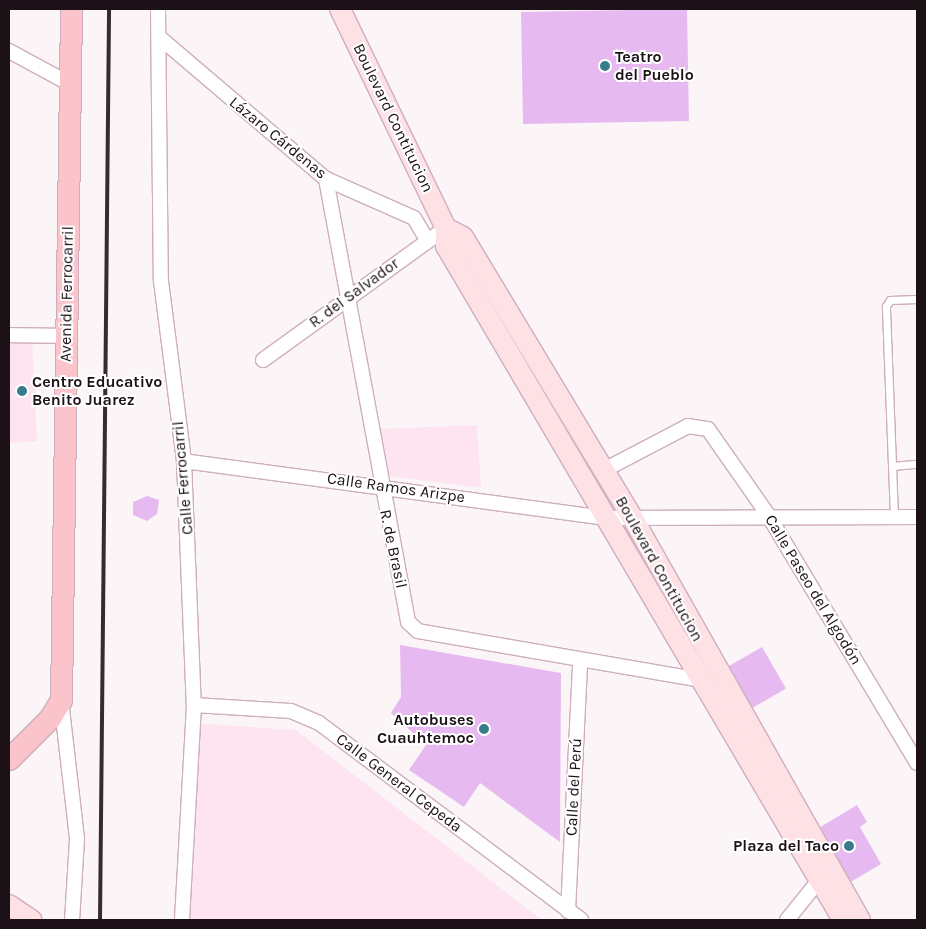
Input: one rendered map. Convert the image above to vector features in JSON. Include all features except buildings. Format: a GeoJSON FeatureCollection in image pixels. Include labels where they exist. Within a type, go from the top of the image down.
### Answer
{"type":"FeatureCollection","features":[{"type":"Feature","properties":{"kind":"main road","name":"Avenida Ferrocarril"},"geometry":{"type":"LineString","coordinates":[[61,700],[71,9]]}},
{"type":"Feature","properties":{"kind":"main road"},"geometry":{"type":"LineString","coordinates":[[9,759],[50,718],[61,700]]}},
{"type":"Feature","properties":{"kind":"street"},"geometry":{"type":"LineString","coordinates":[[158,9],[158,36]]}},
{"type":"Feature","properties":{"kind":"street","name":"Boulevard Contitucion"},"geometry":{"type":"LineString","coordinates":[[340,9],[446,228],[446,246],[702,680],[824,874],[860,920]]}},
{"type":"Feature","properties":{"kind":"street","name":"Lázaro Cárdenas"},"geometry":{"type":"LineString","coordinates":[[158,36],[326,179],[414,218],[427,240]]}},
{"type":"Feature","properties":{"kind":"street","name":"Calle Ferrocarril"},"geometry":{"type":"LineString","coordinates":[[158,36],[161,281],[184,461],[194,705],[182,920]]}},
{"type":"Feature","properties":{"kind":"street"},"geometry":{"type":"LineString","coordinates":[[9,51],[70,84]]}},
{"type":"Feature","properties":{"kind":"street","name":"R. de Brasil"},"geometry":{"type":"LineString","coordinates":[[326,179],[349,296],[380,485],[412,627],[580,662],[702,680]]}},
{"type":"Feature","properties":{"kind":"street","name":"Boulevard Contitucion"},"geometry":{"type":"LineString","coordinates":[[446,228],[463,237],[632,517],[824,874],[843,920]]}},
{"type":"Feature","properties":{"kind":"street","name":"R. del Salvador"},"geometry":{"type":"LineString","coordinates":[[263,360],[349,296],[446,228]]}},
{"type":"Feature","properties":{"kind":"street"},"geometry":{"type":"LineString","coordinates":[[9,334],[66,336]]}},
{"type":"Feature","properties":{"kind":"street","name":"Calle Paseo del Algodón"},"geometry":{"type":"LineString","coordinates":[[604,470],[698,425],[708,429],[768,515],[917,763]]}},
{"type":"Feature","properties":{"kind":"street","name":"Calle Ramos Arizpe"},"geometry":{"type":"LineString","coordinates":[[184,461],[380,485],[607,518],[768,515],[917,517]]}},
{"type":"Feature","properties":{"kind":"street","name":"Calle del Perú"},"geometry":{"type":"LineString","coordinates":[[568,911],[580,662]]}},
{"type":"Feature","properties":{"kind":"street","name":"Avenida Ferrocarril"},"geometry":{"type":"LineString","coordinates":[[61,700],[77,839],[72,920]]}},
{"type":"Feature","properties":{"kind":"street","name":"Calle General Cepeda"},"geometry":{"type":"LineString","coordinates":[[194,705],[291,711],[319,723],[581,920]]}},
{"type":"Feature","properties":{"kind":"street"},"geometry":{"type":"LineString","coordinates":[[787,920],[824,874]]}},
{"type":"Feature","properties":{"kind":"street"},"geometry":{"type":"LineString","coordinates":[[9,905],[31,920]]}},
{"type":"Feature","properties":{"kind":"lane"},"geometry":{"type":"LineString","coordinates":[[894,517],[886,306],[890,300],[917,299]]}},
{"type":"Feature","properties":{"kind":"lane"},"geometry":{"type":"LineString","coordinates":[[892,466],[917,464]]}},
{"type":"Feature","properties":{"kind":"shaded area","name":"Centro Educativo Benito Juarez"},"geometry":{"type":"Polygon","coordinates":[[[32,338],[37,441],[9,443],[9,340],[32,338]]]}},
{"type":"Feature","properties":{"kind":"shaded area"},"geometry":{"type":"Polygon","coordinates":[[[477,425],[481,488],[389,476],[379,429],[477,425]]]}},
{"type":"Feature","properties":{"kind":"shaded area"},"geometry":{"type":"Polygon","coordinates":[[[193,723],[296,730],[542,920],[187,920],[193,723]]]}},
{"type":"Feature","properties":{"kind":"railway"},"geometry":{"type":"LineString","coordinates":[[100,920],[109,9]]}},
{"type":"Feature","properties":{"kind":"place","name":"Teatro del Pueblo"},"geometry":{"type":"Point","coordinates":[605,66]}},
{"type":"Feature","properties":{"kind":"place","name":"Centro Educativo Benito Juarez"},"geometry":{"type":"Point","coordinates":[22,391]}},
{"type":"Feature","properties":{"kind":"place","name":"Autobuses Cuauhtemoc"},"geometry":{"type":"Point","coordinates":[484,729]}},
{"type":"Feature","properties":{"kind":"place","name":"Plaza del Taco"},"geometry":{"type":"Point","coordinates":[849,846]}}]}
